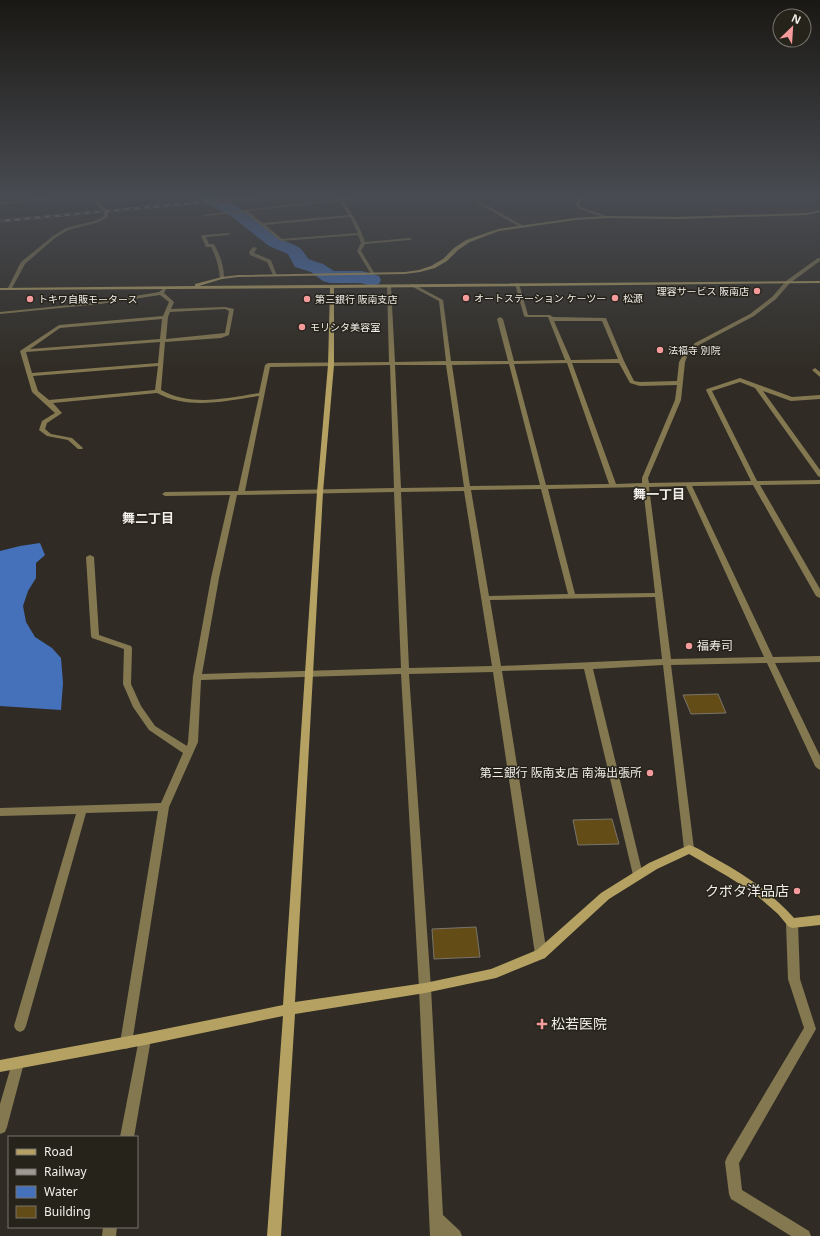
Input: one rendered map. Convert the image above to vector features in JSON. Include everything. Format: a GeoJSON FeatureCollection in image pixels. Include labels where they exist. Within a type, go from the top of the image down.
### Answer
{"type":"FeatureCollection","features":[{"type":"Feature","properties":{"kind":"main road"},"geometry":{"type":"LineString","coordinates":[[192,287],[207,281],[222,278],[275,275],[405,274],[420,272],[433,267],[445,260],[450,255]]}},
{"type":"Feature","properties":{"kind":"main road"},"geometry":{"type":"LineString","coordinates":[[0,288],[820,282]]}},
{"type":"Feature","properties":{"kind":"main road"},"geometry":{"type":"LineString","coordinates":[[274,1236],[320,492],[331,365],[332,286]]}},
{"type":"Feature","properties":{"kind":"main road"},"geometry":{"type":"LineString","coordinates":[[0,1066],[126,1043],[289,1009],[425,988],[492,974],[541,954],[605,896],[653,866],[689,849],[748,883],[769,898],[792,923],[820,920]]}},
{"type":"Feature","properties":{"kind":"street"},"geometry":{"type":"LineString","coordinates":[[10,288],[23,263],[33,255]]}},
{"type":"Feature","properties":{"kind":"street"},"geometry":{"type":"LineString","coordinates":[[218,255],[222,265],[222,278]]}},
{"type":"Feature","properties":{"kind":"street"},"geometry":{"type":"LineString","coordinates":[[254,255],[269,261],[275,275]]}},
{"type":"Feature","properties":{"kind":"street"},"geometry":{"type":"LineString","coordinates":[[361,255],[373,274]]}},
{"type":"Feature","properties":{"kind":"street"},"geometry":{"type":"LineString","coordinates":[[689,849],[645,478],[678,400],[682,362],[685,356],[697,344],[752,315],[774,298],[788,282],[820,259]]}},
{"type":"Feature","properties":{"kind":"street"},"geometry":{"type":"LineString","coordinates":[[517,284],[526,316],[550,316],[552,319],[569,362],[613,486]]}},
{"type":"Feature","properties":{"kind":"street"},"geometry":{"type":"LineString","coordinates":[[389,286],[394,364],[405,671],[425,988],[436,1236]]}},
{"type":"Feature","properties":{"kind":"street"},"geometry":{"type":"LineString","coordinates":[[413,286],[441,300],[448,363],[466,488],[485,598],[541,954]]}},
{"type":"Feature","properties":{"kind":"street"},"geometry":{"type":"LineString","coordinates":[[0,313],[100,303],[161,293],[166,287]]}},
{"type":"Feature","properties":{"kind":"street"},"geometry":{"type":"LineString","coordinates":[[158,391],[166,317],[172,302],[161,293]]}},
{"type":"Feature","properties":{"kind":"street"},"geometry":{"type":"LineString","coordinates":[[23,351],[221,336],[227,334],[232,310],[225,308],[168,311]]}},
{"type":"Feature","properties":{"kind":"street"},"geometry":{"type":"LineString","coordinates":[[23,351],[59,327],[166,317]]}},
{"type":"Feature","properties":{"kind":"street"},"geometry":{"type":"LineString","coordinates":[[500,319],[572,596]]}},
{"type":"Feature","properties":{"kind":"street"},"geometry":{"type":"LineString","coordinates":[[552,319],[604,319],[621,361],[632,382],[640,384],[679,383]]}},
{"type":"Feature","properties":{"kind":"street"},"geometry":{"type":"LineString","coordinates":[[23,351],[35,392],[59,413],[44,422],[42,430],[49,435],[70,439],[80,448]]}},
{"type":"Feature","properties":{"kind":"street"},"geometry":{"type":"LineString","coordinates":[[126,1043],[164,807],[193,742],[197,677],[215,578],[268,365],[621,361]]}},
{"type":"Feature","properties":{"kind":"street"},"geometry":{"type":"LineString","coordinates":[[29,375],[161,364]]}},
{"type":"Feature","properties":{"kind":"street"},"geometry":{"type":"LineString","coordinates":[[815,370],[820,375]]}},
{"type":"Feature","properties":{"kind":"street"},"geometry":{"type":"LineString","coordinates":[[820,397],[791,399],[740,380],[709,390],[755,484],[820,596]]}},
{"type":"Feature","properties":{"kind":"street"},"geometry":{"type":"LineString","coordinates":[[756,385],[820,475]]}},
{"type":"Feature","properties":{"kind":"street"},"geometry":{"type":"LineString","coordinates":[[48,402],[158,391],[165,396],[184,401],[198,402],[261,394]]}},
{"type":"Feature","properties":{"kind":"street"},"geometry":{"type":"LineString","coordinates":[[165,494],[820,482]]}},
{"type":"Feature","properties":{"kind":"street"},"geometry":{"type":"LineString","coordinates":[[688,484],[737,594],[771,661],[820,766]]}},
{"type":"Feature","properties":{"kind":"street"},"geometry":{"type":"LineString","coordinates":[[90,557],[95,636],[128,648],[127,684],[137,707],[152,728],[189,752]]}},
{"type":"Feature","properties":{"kind":"street"},"geometry":{"type":"LineString","coordinates":[[485,598],[658,595]]}},
{"type":"Feature","properties":{"kind":"street"},"geometry":{"type":"LineString","coordinates":[[197,677],[588,666],[667,662],[820,659]]}},
{"type":"Feature","properties":{"kind":"street"},"geometry":{"type":"LineString","coordinates":[[588,666],[638,875]]}},
{"type":"Feature","properties":{"kind":"street"},"geometry":{"type":"LineString","coordinates":[[0,812],[164,807]]}},
{"type":"Feature","properties":{"kind":"street"},"geometry":{"type":"LineString","coordinates":[[20,1026],[82,809]]}},
{"type":"Feature","properties":{"kind":"street"},"geometry":{"type":"LineString","coordinates":[[792,923],[794,979],[810,1029],[732,1162],[736,1194],[804,1236]]}},
{"type":"Feature","properties":{"kind":"street"},"geometry":{"type":"LineString","coordinates":[[127,1136],[145,1039]]}},
{"type":"Feature","properties":{"kind":"street"},"geometry":{"type":"LineString","coordinates":[[0,1127],[18,1063]]}},
{"type":"Feature","properties":{"kind":"street"},"geometry":{"type":"LineString","coordinates":[[436,1218],[455,1236]]}},
{"type":"Feature","properties":{"kind":"water"},"geometry":{"type":"Polygon","coordinates":[[[40,543],[45,555],[36,563],[36,578],[28,591],[23,606],[26,622],[35,637],[52,648],[61,658],[63,683],[61,710],[0,706],[0,551],[40,543]]]}},
{"type":"Feature","properties":{"kind":"building"},"geometry":{"type":"Polygon","coordinates":[[[718,694],[726,713],[691,714],[683,695],[718,694]]]}},
{"type":"Feature","properties":{"kind":"building"},"geometry":{"type":"Polygon","coordinates":[[[612,819],[619,844],[578,845],[573,820],[612,819]]]}},
{"type":"Feature","properties":{"kind":"building"},"geometry":{"type":"Polygon","coordinates":[[[476,927],[480,957],[434,959],[432,929],[476,927]]]}},
{"type":"Feature","properties":{"kind":"waterway"},"geometry":{"type":"LineString","coordinates":[[297,255],[301,263],[317,268],[330,277],[362,277],[372,280]]}},
{"type":"Feature","properties":{"kind":"place","name":"理容サービス 阪南店"},"geometry":{"type":"Point","coordinates":[757,291]}},
{"type":"Feature","properties":{"kind":"place","name":"オートステーション ケーツー"},"geometry":{"type":"Point","coordinates":[466,298]}},
{"type":"Feature","properties":{"kind":"place","name":"松源"},"geometry":{"type":"Point","coordinates":[615,298]}},
{"type":"Feature","properties":{"kind":"place","name":"トキワ自販モータース"},"geometry":{"type":"Point","coordinates":[30,299]}},
{"type":"Feature","properties":{"kind":"place","name":"第三銀行 阪南支店"},"geometry":{"type":"Point","coordinates":[307,299]}},
{"type":"Feature","properties":{"kind":"place","name":"モリシタ美容室"},"geometry":{"type":"Point","coordinates":[302,327]}},
{"type":"Feature","properties":{"kind":"place","name":"法福寺 別院"},"geometry":{"type":"Point","coordinates":[660,350]}},
{"type":"Feature","properties":{"kind":"place","name":"福寿司"},"geometry":{"type":"Point","coordinates":[689,646]}},
{"type":"Feature","properties":{"kind":"place","name":"第三銀行 阪南支店 南海出張所"},"geometry":{"type":"Point","coordinates":[650,773]}},
{"type":"Feature","properties":{"kind":"place","name":"クボタ洋品店"},"geometry":{"type":"Point","coordinates":[797,891]}},
{"type":"Feature","properties":{"kind":"place","name":"松若医院"},"geometry":{"type":"Point","coordinates":[542,1024]}},
{"type":"Feature","properties":{"kind":"district","name":"舞一丁目"},"geometry":{"type":"Point","coordinates":[659,494]}},
{"type":"Feature","properties":{"kind":"district","name":"舞二丁目"},"geometry":{"type":"Point","coordinates":[148,518]}}]}
